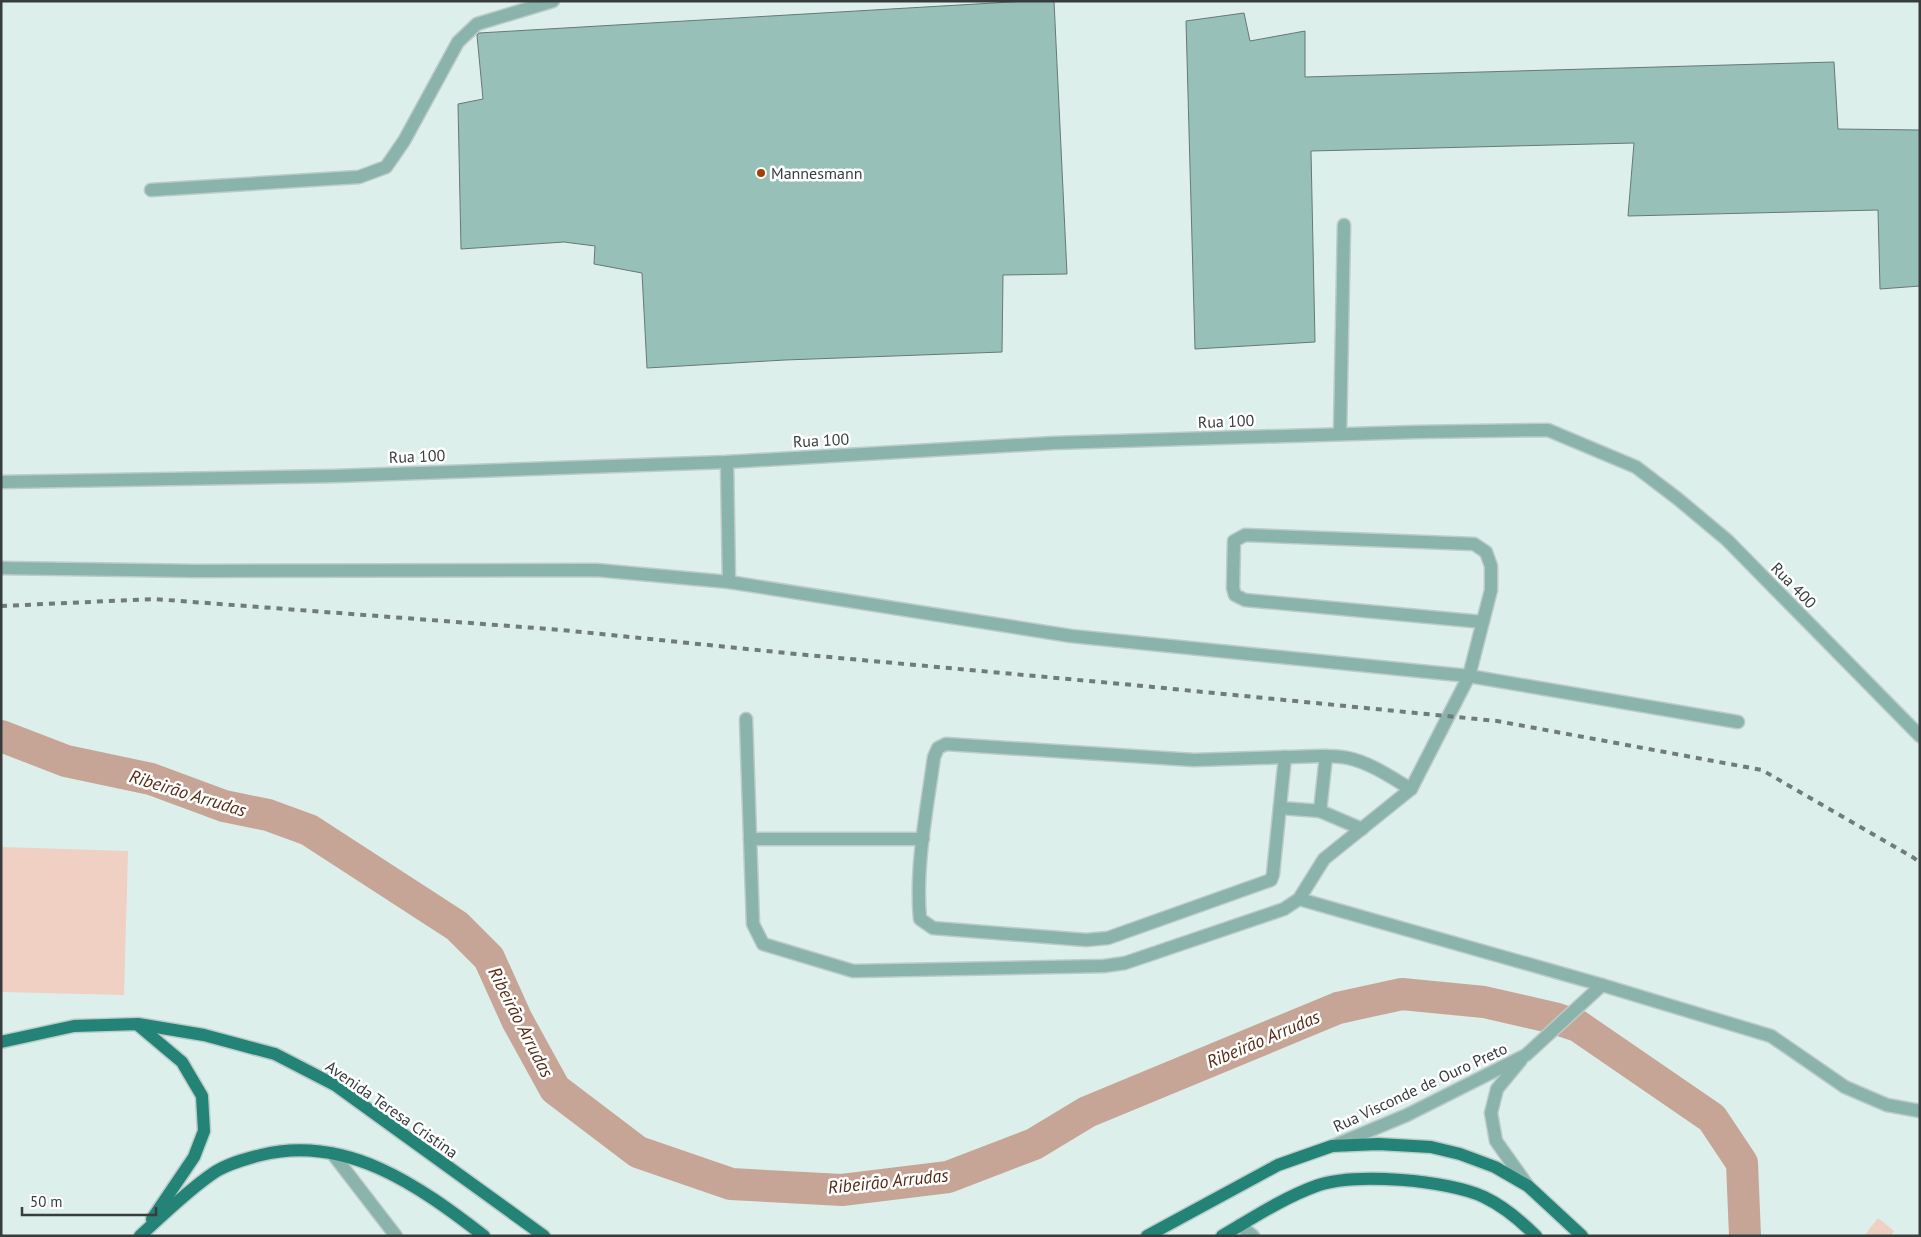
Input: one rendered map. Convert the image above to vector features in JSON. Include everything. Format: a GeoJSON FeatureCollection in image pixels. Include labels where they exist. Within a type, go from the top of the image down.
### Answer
{"type":"FeatureCollection","features":[{"type":"Feature","properties":{"kind":"main road","name":"Avenida Teresa Cristina"},"geometry":{"type":"LineString","coordinates":[[1,1042],[74,1026],[138,1024],[204,1035],[275,1054],[334,1085],[544,1236]]}},
{"type":"Feature","properties":{"kind":"main road"},"geometry":{"type":"LineString","coordinates":[[138,1024],[182,1062],[202,1096],[204,1131],[194,1157],[140,1236]]}},
{"type":"Feature","properties":{"kind":"main road"},"geometry":{"type":"LineString","coordinates":[[1148,1236],[1278,1165],[1332,1146],[1378,1144],[1431,1147],[1460,1154],[1495,1167],[1528,1186],[1582,1236]]}},
{"type":"Feature","properties":{"kind":"main road"},"geometry":{"type":"LineString","coordinates":[[140,1236],[213,1173],[245,1159],[279,1150],[304,1149],[332,1152],[365,1161],[401,1178],[451,1210],[484,1236]]}},
{"type":"Feature","properties":{"kind":"main road"},"geometry":{"type":"LineString","coordinates":[[1222,1236],[1281,1202],[1318,1185],[1383,1178],[1451,1186],[1485,1197],[1520,1220],[1536,1236]]}},
{"type":"Feature","properties":{"kind":"street"},"geometry":{"type":"LineString","coordinates":[[151,190],[359,178],[386,167],[404,141],[458,42],[477,24],[553,1]]}},
{"type":"Feature","properties":{"kind":"street"},"geometry":{"type":"LineString","coordinates":[[1340,434],[1344,225]]}},
{"type":"Feature","properties":{"kind":"street","name":"Rua 100"},"geometry":{"type":"LineString","coordinates":[[1,482],[335,476],[727,462],[1053,443],[1548,430],[1636,467]]}},
{"type":"Feature","properties":{"kind":"street"},"geometry":{"type":"LineString","coordinates":[[727,462],[729,582]]}},
{"type":"Feature","properties":{"kind":"street","name":"Rua 400"},"geometry":{"type":"LineString","coordinates":[[1636,467],[1728,540],[1920,736]]}},
{"type":"Feature","properties":{"kind":"street"},"geometry":{"type":"LineString","coordinates":[[746,719],[753,924],[763,944],[853,971],[1104,966],[1125,963],[1284,909],[1299,899],[1324,859],[1412,789],[1469,676],[1483,622],[1491,590],[1491,566],[1486,552],[1474,544],[1245,535],[1234,541],[1233,588],[1235,595],[1245,600],[1483,622]]}},
{"type":"Feature","properties":{"kind":"street"},"geometry":{"type":"LineString","coordinates":[[1,568],[197,571],[596,570],[729,582],[1071,636],[1469,676],[1738,722]]}},
{"type":"Feature","properties":{"kind":"street"},"geometry":{"type":"LineString","coordinates":[[1286,757],[1271,880],[1108,938],[1086,940],[933,928],[920,919],[923,839],[934,757],[938,748],[946,744],[1194,760],[1286,757],[1326,756],[1348,758],[1364,763],[1412,789]]}},
{"type":"Feature","properties":{"kind":"street"},"geometry":{"type":"LineString","coordinates":[[1320,811],[1326,756]]}},
{"type":"Feature","properties":{"kind":"street"},"geometry":{"type":"LineString","coordinates":[[1280,808],[1320,811],[1362,829]]}},
{"type":"Feature","properties":{"kind":"street"},"geometry":{"type":"LineString","coordinates":[[750,839],[923,839]]}},
{"type":"Feature","properties":{"kind":"street"},"geometry":{"type":"LineString","coordinates":[[1299,899],[1602,985],[1771,1036],[1845,1087],[1887,1105],[1920,1111]]}},
{"type":"Feature","properties":{"kind":"street","name":"Rua Visconde de Ouro Preto"},"geometry":{"type":"LineString","coordinates":[[1332,1146],[1407,1115],[1526,1055],[1602,985]]}},
{"type":"Feature","properties":{"kind":"street"},"geometry":{"type":"LineString","coordinates":[[1526,1055],[1497,1089],[1491,1113],[1496,1141],[1528,1186]]}},
{"type":"Feature","properties":{"kind":"street"},"geometry":{"type":"LineString","coordinates":[[332,1152],[396,1236]]}},
{"type":"Feature","properties":{"kind":"street"},"geometry":{"type":"LineString","coordinates":[[1240,1225],[1253,1236]]}},
{"type":"Feature","properties":{"kind":"shaded area"},"geometry":{"type":"Polygon","coordinates":[[[1,847],[128,851],[124,995],[1,992],[1,847]]]}},
{"type":"Feature","properties":{"kind":"shaded area"},"geometry":{"type":"Polygon","coordinates":[[[1878,1218],[1894,1231],[1891,1236],[1864,1236],[1878,1218]]]}},
{"type":"Feature","properties":{"kind":"building","name":"Mannesmann"},"geometry":{"type":"Polygon","coordinates":[[[1054,1],[1067,274],[1003,275],[1002,352],[785,360],[647,368],[642,273],[594,264],[595,246],[564,242],[461,249],[458,104],[483,99],[477,35],[479,33],[1054,1]]]}},
{"type":"Feature","properties":{"kind":"building"},"geometry":{"type":"Polygon","coordinates":[[[1244,13],[1250,41],[1305,31],[1305,77],[1834,62],[1838,129],[1920,130],[1920,286],[1880,289],[1878,210],[1628,216],[1634,143],[1311,151],[1315,342],[1195,349],[1186,21],[1244,13]]]}},
{"type":"Feature","properties":{"kind":"waterway","name":"Ribeirão Arrudas"},"geometry":{"type":"LineString","coordinates":[[1,736],[66,761],[151,779],[224,806],[268,815],[309,830],[457,926],[489,958],[517,1020],[555,1089],[638,1152],[731,1184],[842,1190],[948,1177],[1034,1144],[1087,1112],[1338,1008],[1402,994],[1484,1002],[1554,1018],[1578,1026],[1712,1118],[1742,1163],[1745,1236]]}},
{"type":"Feature","properties":{"kind":"railway"},"geometry":{"type":"LineString","coordinates":[[1,606],[154,599],[562,630],[1497,721],[1762,770],[1920,863]]}},
{"type":"Feature","properties":{"kind":"place","name":"Mannesmann"},"geometry":{"type":"Point","coordinates":[761,173]}}]}
